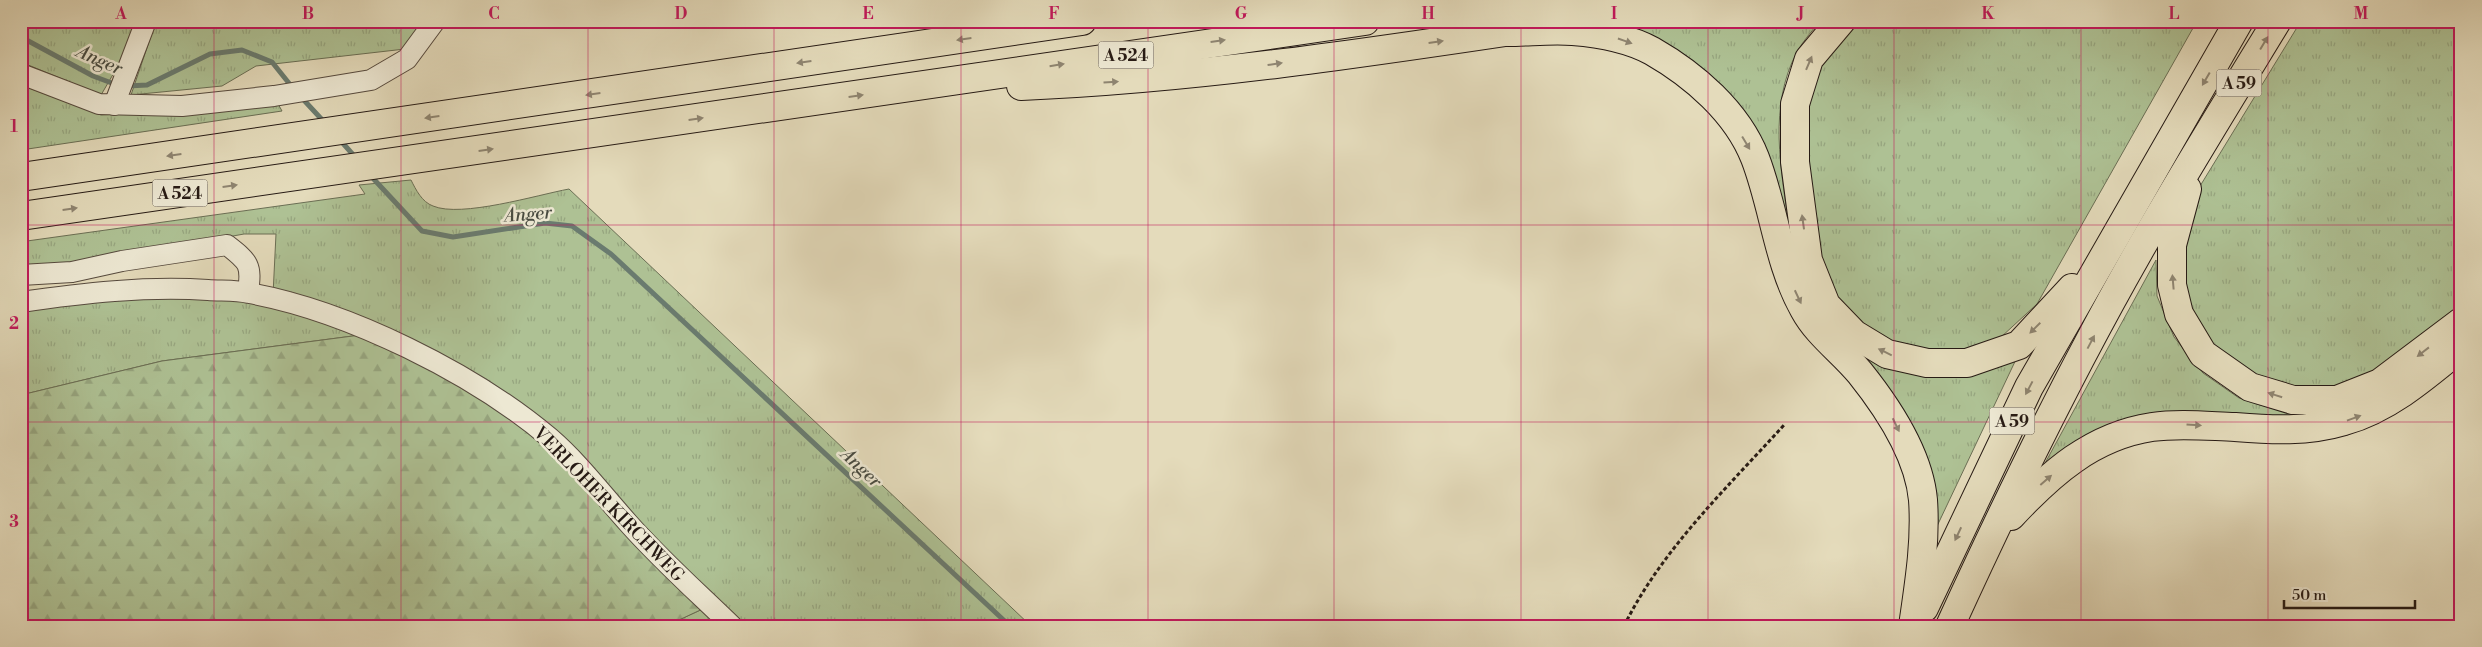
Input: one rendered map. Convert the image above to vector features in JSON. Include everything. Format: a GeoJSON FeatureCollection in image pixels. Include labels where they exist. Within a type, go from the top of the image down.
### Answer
{"type":"FeatureCollection","features":[{"type":"Feature","properties":{"kind":"highway","name":"A 524"},"geometry":{"type":"LineString","coordinates":[[21,177],[1082,21]]}},
{"type":"Feature","properties":{"kind":"highway","name":"A 524"},"geometry":{"type":"LineString","coordinates":[[21,216],[888,91],[1168,48],[1365,21]]}},
{"type":"Feature","properties":{"kind":"highway"},"geometry":{"type":"LineString","coordinates":[[888,91],[1142,80],[1219,72],[1579,21]]}},
{"type":"Feature","properties":{"kind":"highway"},"geometry":{"type":"LineString","coordinates":[[1841,21],[1809,59],[1795,104],[1795,162],[1808,260],[1826,305],[1854,334],[1887,354],[1927,363],[1967,364],[2019,345],[2060,304],[2123,224]]}},
{"type":"Feature","properties":{"kind":"highway","name":"A 59"},"geometry":{"type":"LineString","coordinates":[[1914,626],[2029,387],[2239,21]]}},
{"type":"Feature","properties":{"kind":"highway","name":"A 59"},"geometry":{"type":"LineString","coordinates":[[1950,626],[1988,541],[2138,253],[2277,21]]}},
{"type":"Feature","properties":{"kind":"highway"},"geometry":{"type":"LineString","coordinates":[[1508,32],[1573,31],[1615,38],[1651,50],[1699,84],[1728,112],[1754,156],[1792,285],[1804,310],[1828,342],[1859,372],[1892,416],[1911,454],[1923,498],[1923,552],[1914,626]]}},
{"type":"Feature","properties":{"kind":"highway"},"geometry":{"type":"LineString","coordinates":[[2202,144],[2180,207],[2172,245],[2172,285],[2179,314],[2203,354],[2250,387],[2293,400],[2337,400],[2380,383],[2461,322]]}},
{"type":"Feature","properties":{"kind":"highway"},"geometry":{"type":"LineString","coordinates":[[1988,541],[2040,486],[2066,462],[2100,442],[2151,427],[2186,425],[2299,430],[2343,422],[2368,413],[2406,389],[2461,347]]}},
{"type":"Feature","properties":{"kind":"street"},"geometry":{"type":"LineString","coordinates":[[116,100],[146,21]]}},
{"type":"Feature","properties":{"kind":"street"},"geometry":{"type":"LineString","coordinates":[[21,74],[99,104],[116,100],[182,106],[274,96],[371,80],[407,59],[435,21]]}},
{"type":"Feature","properties":{"kind":"street"},"geometry":{"type":"LineString","coordinates":[[21,275],[72,272],[122,261],[227,245],[245,259],[251,270],[248,292]]}},
{"type":"Feature","properties":{"kind":"street","name":"VERLOHER KIRCHWEG"},"geometry":{"type":"LineString","coordinates":[[21,302],[95,292],[138,289],[181,288],[248,292],[319,312],[390,340],[477,386],[520,415],[551,440],[676,574],[732,626]]}},
{"type":"Feature","properties":{"kind":"path"},"geometry":{"type":"LineString","coordinates":[[1624,626],[1653,576],[1687,532],[1784,425]]}},
{"type":"Feature","properties":{"kind":"green space"},"geometry":{"type":"Polygon","coordinates":[[[21,21],[137,21],[122,59],[101,95],[21,62],[21,21]]]}},
{"type":"Feature","properties":{"kind":"green space"},"geometry":{"type":"Polygon","coordinates":[[[156,21],[424,21],[405,49],[256,66],[222,86],[131,95],[156,21]]]}},
{"type":"Feature","properties":{"kind":"green space"},"geometry":{"type":"Polygon","coordinates":[[[1637,21],[1820,21],[1797,52],[1782,94],[1779,138],[1780,160],[1789,227],[1763,151],[1658,43],[1618,24],[1637,21]]]}},
{"type":"Feature","properties":{"kind":"green space"},"geometry":{"type":"Polygon","coordinates":[[[1856,21],[2197,21],[2037,304],[2000,338],[1955,354],[1888,347],[1833,299],[1815,256],[1802,106],[1817,61],[1841,32],[1856,21]]]}},
{"type":"Feature","properties":{"kind":"green space"},"geometry":{"type":"Polygon","coordinates":[[[2301,21],[2461,21],[2461,304],[2371,374],[2332,391],[2292,392],[2252,380],[2210,349],[2185,308],[2180,279],[2186,209],[2301,21]]]}},
{"type":"Feature","properties":{"kind":"green space"},"geometry":{"type":"Polygon","coordinates":[[[21,85],[101,115],[199,110],[277,102],[282,111],[21,150],[21,85]]]}},
{"type":"Feature","properties":{"kind":"green space"},"geometry":{"type":"Polygon","coordinates":[[[411,180],[417,192],[426,202],[446,209],[500,204],[569,189],[1031,626],[737,626],[522,412],[273,295],[276,234],[244,234],[67,266],[21,268],[21,243],[27,241],[365,194],[359,185],[411,180]]]}},
{"type":"Feature","properties":{"kind":"green space"},"geometry":{"type":"Polygon","coordinates":[[[2156,260],[2157,296],[2174,337],[2203,373],[2239,398],[2293,410],[2346,405],[2321,416],[2093,434],[2044,465],[2156,260]]]}},
{"type":"Feature","properties":{"kind":"green space"},"geometry":{"type":"Polygon","coordinates":[[[93,296],[237,297],[368,334],[162,361],[21,395],[21,306],[93,296]]]}},
{"type":"Feature","properties":{"kind":"green space"},"geometry":{"type":"Polygon","coordinates":[[[368,334],[521,419],[709,606],[666,626],[22,626],[21,395],[162,361],[368,334]]]}},
{"type":"Feature","properties":{"kind":"green space"},"geometry":{"type":"Polygon","coordinates":[[[1842,347],[1886,365],[2020,351],[1930,541],[1930,499],[1842,347]]]}},
{"type":"Feature","properties":{"kind":"green space"},"geometry":{"type":"Polygon","coordinates":[[[709,606],[730,626],[666,626],[709,606]]]}},
{"type":"Feature","properties":{"kind":"waterway","name":"Anger"},"geometry":{"type":"LineString","coordinates":[[21,37],[93,76],[117,85]]}},
{"type":"Feature","properties":{"kind":"waterway","name":"Anger"},"geometry":{"type":"LineString","coordinates":[[127,86],[147,85],[210,54],[242,50],[272,62],[292,87]]}},
{"type":"Feature","properties":{"kind":"waterway","name":"Anger"},"geometry":{"type":"LineString","coordinates":[[301,97],[326,124]]}},
{"type":"Feature","properties":{"kind":"waterway","name":"Anger"},"geometry":{"type":"LineString","coordinates":[[340,140],[356,158]]}},
{"type":"Feature","properties":{"kind":"waterway","name":"Anger"},"geometry":{"type":"LineString","coordinates":[[369,174],[422,231],[453,237],[545,223],[572,226],[611,254],[1010,626]]}}]}
